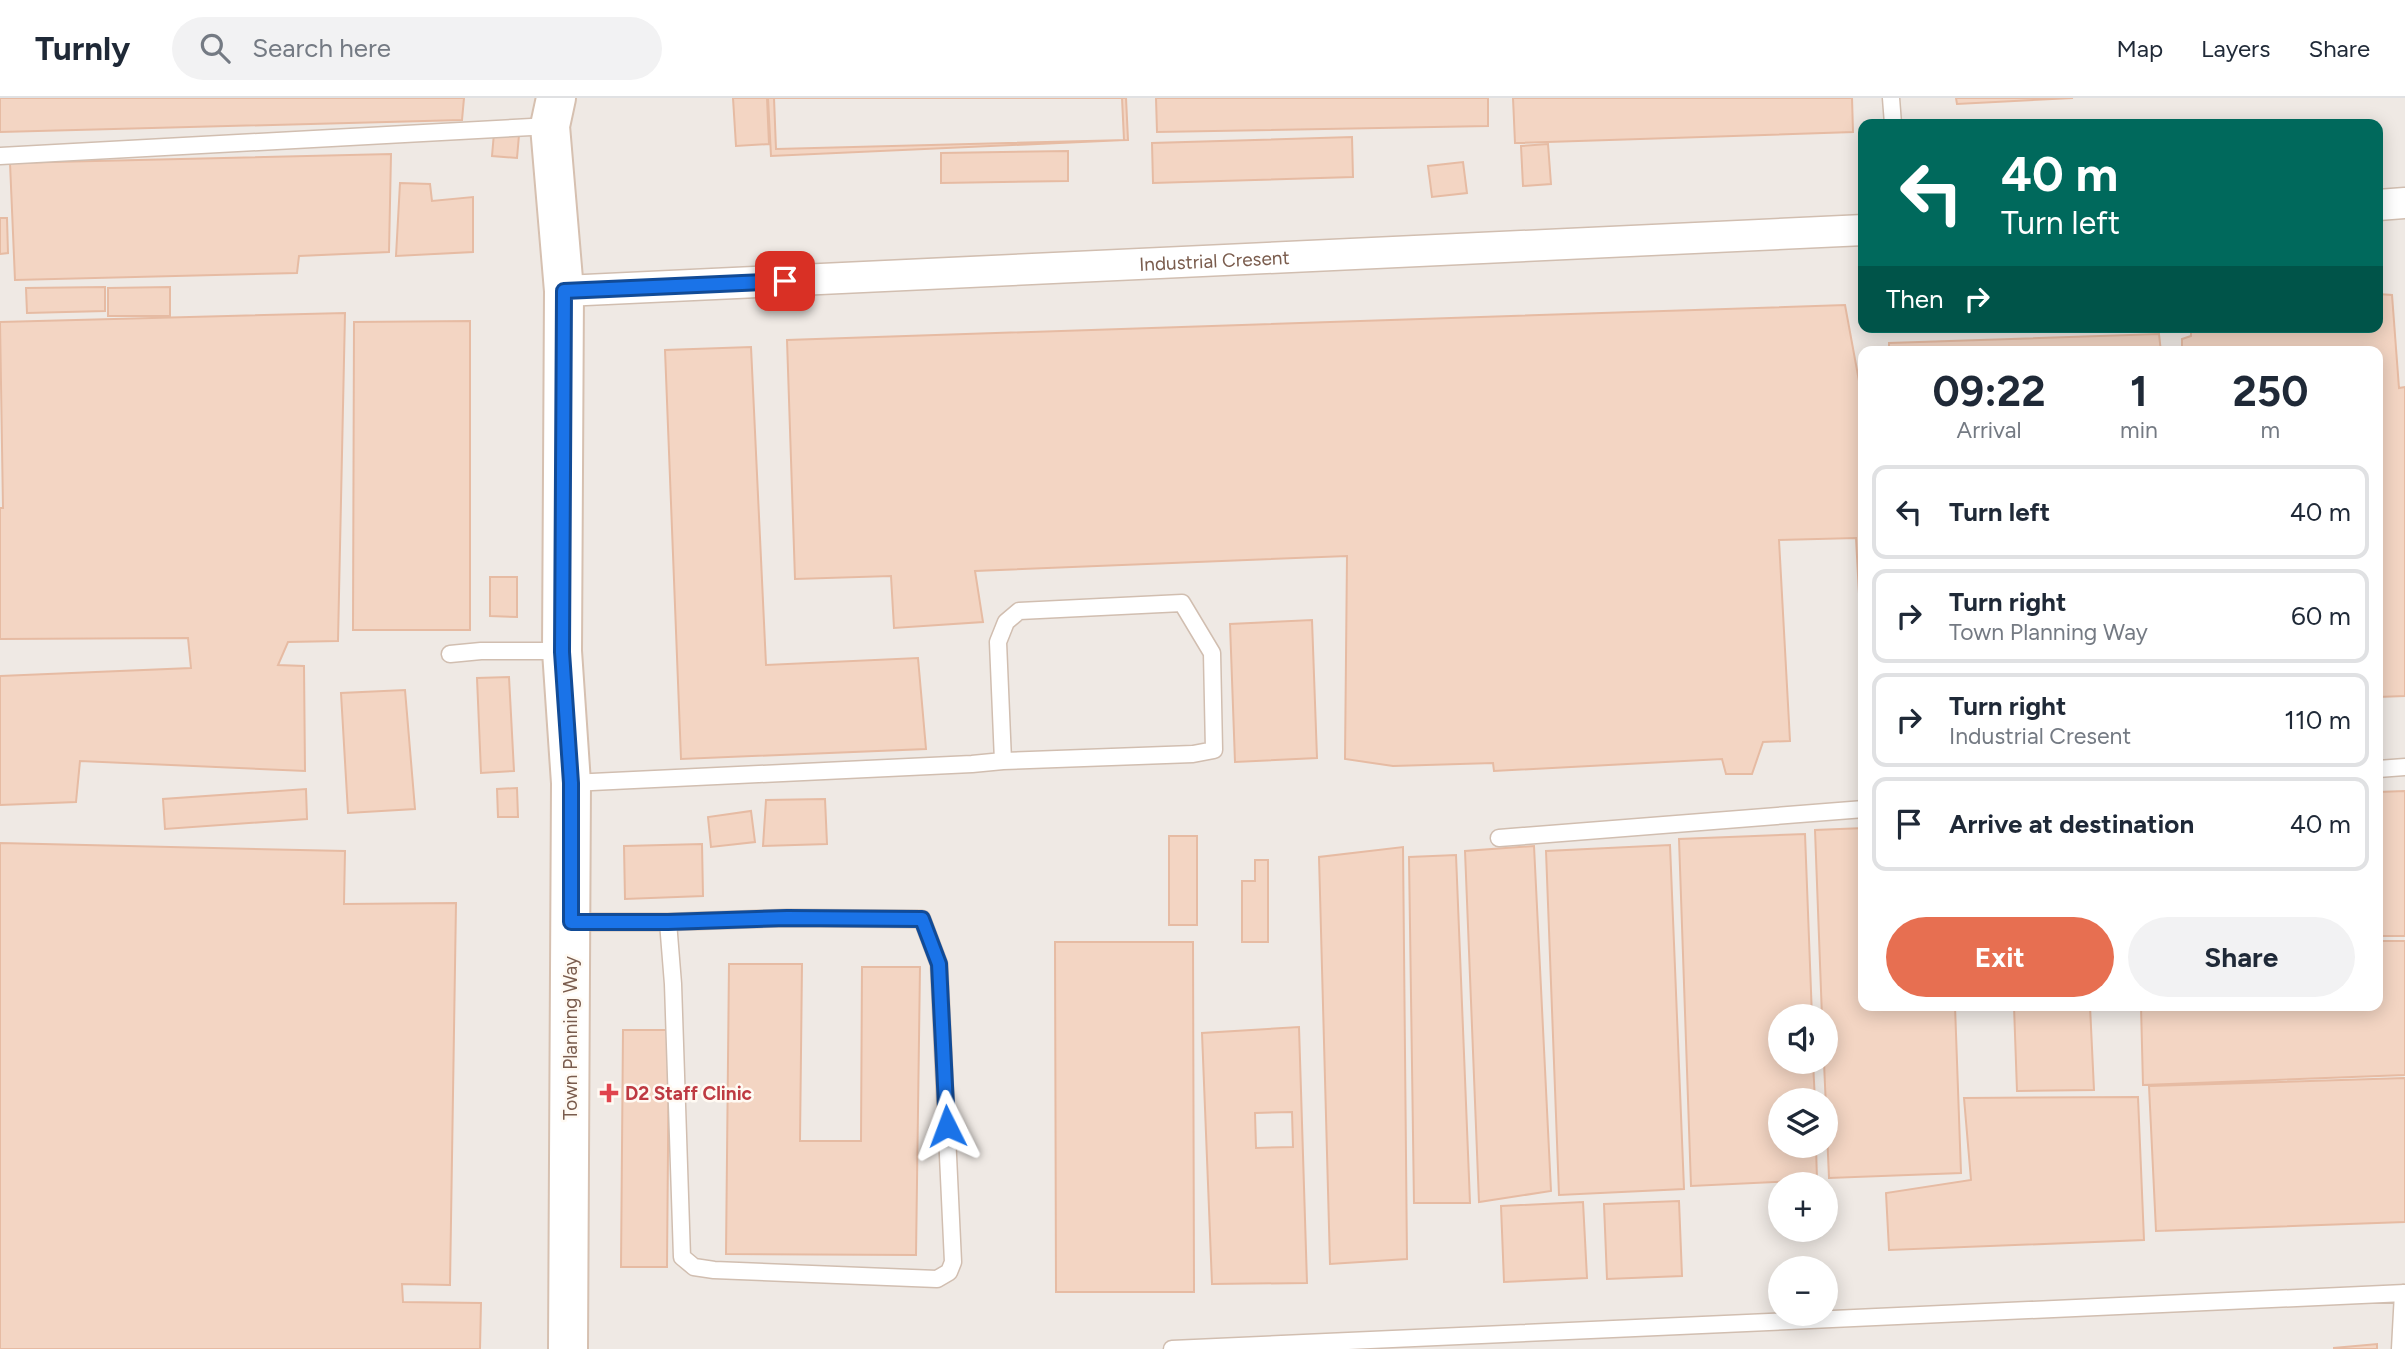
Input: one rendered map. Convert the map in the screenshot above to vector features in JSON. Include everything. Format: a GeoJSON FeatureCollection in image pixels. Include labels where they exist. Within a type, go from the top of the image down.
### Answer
{"type":"FeatureCollection","features":[{"type":"Feature","properties":{"kind":"main road","name":"Town Planning Way"},"geometry":{"type":"LineString","coordinates":[[553,112],[564,291],[562,652],[571,783],[568,1349]]}},
{"type":"Feature","properties":{"kind":"street"},"geometry":{"type":"LineString","coordinates":[[2383,205],[2405,203]]}},
{"type":"Feature","properties":{"kind":"street","name":"Industrial Cresent"},"geometry":{"type":"LineString","coordinates":[[564,291],[1858,230]]}},
{"type":"Feature","properties":{"kind":"lane"},"geometry":{"type":"LineString","coordinates":[[1891,98],[1893,119]]}},
{"type":"Feature","properties":{"kind":"lane"},"geometry":{"type":"LineString","coordinates":[[0,156],[553,112]]}},
{"type":"Feature","properties":{"kind":"lane"},"geometry":{"type":"LineString","coordinates":[[571,783],[1193,754],[1214,750],[1212,653],[1182,603],[1019,611],[1006,622],[998,642],[1003,761]]}},
{"type":"Feature","properties":{"kind":"lane"},"geometry":{"type":"LineString","coordinates":[[450,654],[481,651],[562,652]]}},
{"type":"Feature","properties":{"kind":"lane"},"geometry":{"type":"LineString","coordinates":[[2383,769],[2405,767]]}},
{"type":"Feature","properties":{"kind":"lane"},"geometry":{"type":"LineString","coordinates":[[1499,838],[1858,809]]}},
{"type":"Feature","properties":{"kind":"lane"},"geometry":{"type":"LineString","coordinates":[[571,922],[787,918],[922,919],[939,964],[953,1262],[949,1272],[937,1279],[714,1270],[694,1267],[682,1256],[673,984],[668,922]]}},
{"type":"Feature","properties":{"kind":"lane"},"geometry":{"type":"LineString","coordinates":[[1172,1349],[2404,1293],[2400,1349]]}},
{"type":"Feature","properties":{"kind":"shaded area"},"geometry":{"type":"Polygon","coordinates":[[[0,98],[2405,98],[2405,1349],[0,1349],[0,98]]]}},
{"type":"Feature","properties":{"kind":"building"},"geometry":{"type":"Polygon","coordinates":[[[0,98],[464,98],[462,120],[0,132],[0,98]]]}},
{"type":"Feature","properties":{"kind":"building"},"geometry":{"type":"Polygon","coordinates":[[[733,98],[767,98],[769,144],[736,146],[733,98]]]}},
{"type":"Feature","properties":{"kind":"building"},"geometry":{"type":"Polygon","coordinates":[[[768,98],[1122,98],[1124,140],[771,156],[768,98]]]}},
{"type":"Feature","properties":{"kind":"building"},"geometry":{"type":"Polygon","coordinates":[[[774,98],[1126,98],[1128,140],[776,149],[774,98]]]}},
{"type":"Feature","properties":{"kind":"building"},"geometry":{"type":"Polygon","coordinates":[[[1156,98],[1488,98],[1488,126],[1157,132],[1156,98]]]}},
{"type":"Feature","properties":{"kind":"building"},"geometry":{"type":"Polygon","coordinates":[[[1513,98],[1852,98],[1853,132],[1515,143],[1513,98]]]}},
{"type":"Feature","properties":{"kind":"building"},"geometry":{"type":"Polygon","coordinates":[[[1956,98],[2073,98],[1957,104],[1956,98]]]}},
{"type":"Feature","properties":{"kind":"building"},"geometry":{"type":"Polygon","coordinates":[[[494,133],[519,135],[517,158],[492,156],[494,133]]]}},
{"type":"Feature","properties":{"kind":"building"},"geometry":{"type":"Polygon","coordinates":[[[1352,137],[1353,177],[1153,183],[1152,143],[1352,137]]]}},
{"type":"Feature","properties":{"kind":"building"},"geometry":{"type":"Polygon","coordinates":[[[1548,144],[1551,184],[1523,186],[1521,146],[1548,144]]]}},
{"type":"Feature","properties":{"kind":"building"},"geometry":{"type":"Polygon","coordinates":[[[1068,151],[1068,181],[941,183],[941,153],[1068,151]]]}},
{"type":"Feature","properties":{"kind":"building"},"geometry":{"type":"Polygon","coordinates":[[[391,154],[389,252],[299,256],[297,273],[15,280],[10,163],[391,154]]]}},
{"type":"Feature","properties":{"kind":"building"},"geometry":{"type":"Polygon","coordinates":[[[1463,162],[1467,193],[1432,197],[1428,166],[1463,162]]]}},
{"type":"Feature","properties":{"kind":"building"},"geometry":{"type":"Polygon","coordinates":[[[400,183],[430,184],[432,201],[473,197],[473,252],[396,256],[400,183]]]}},
{"type":"Feature","properties":{"kind":"building"},"geometry":{"type":"Polygon","coordinates":[[[0,218],[7,218],[8,253],[0,254],[0,218]]]}},
{"type":"Feature","properties":{"kind":"building"},"geometry":{"type":"Polygon","coordinates":[[[105,287],[105,311],[27,313],[26,288],[105,287]]]}},
{"type":"Feature","properties":{"kind":"building"},"geometry":{"type":"Polygon","coordinates":[[[170,287],[170,316],[108,316],[108,288],[170,287]]]}},
{"type":"Feature","properties":{"kind":"building"},"geometry":{"type":"Polygon","coordinates":[[[2383,294],[2392,295],[2399,388],[2405,387],[2405,696],[2383,697],[2383,346],[2182,346],[2182,339],[2191,336],[2191,333],[2383,333],[2383,294]]]}},
{"type":"Feature","properties":{"kind":"building"},"geometry":{"type":"Polygon","coordinates":[[[1845,305],[1858,375],[1858,575],[1856,538],[1779,540],[1790,741],[1763,742],[1752,774],[1726,774],[1722,759],[1494,771],[1493,763],[1393,766],[1345,759],[1347,556],[975,571],[983,622],[894,628],[891,576],[795,579],[787,340],[1845,305]]]}},
{"type":"Feature","properties":{"kind":"building"},"geometry":{"type":"Polygon","coordinates":[[[345,313],[338,641],[288,642],[278,665],[304,666],[305,771],[80,761],[76,802],[0,805],[0,676],[191,668],[188,638],[0,639],[0,508],[3,508],[0,322],[345,313]]]}},
{"type":"Feature","properties":{"kind":"building"},"geometry":{"type":"Polygon","coordinates":[[[470,321],[470,630],[353,630],[354,322],[470,321]]]}},
{"type":"Feature","properties":{"kind":"building"},"geometry":{"type":"Polygon","coordinates":[[[2159,334],[2160,346],[1889,346],[1889,343],[2159,334]]]}},
{"type":"Feature","properties":{"kind":"building"},"geometry":{"type":"Polygon","coordinates":[[[751,347],[766,665],[918,658],[926,749],[681,759],[665,350],[751,347]]]}},
{"type":"Feature","properties":{"kind":"building"},"geometry":{"type":"Polygon","coordinates":[[[490,577],[517,577],[517,617],[490,616],[490,577]]]}},
{"type":"Feature","properties":{"kind":"building"},"geometry":{"type":"Polygon","coordinates":[[[1312,620],[1317,758],[1235,762],[1230,624],[1312,620]]]}},
{"type":"Feature","properties":{"kind":"building"},"geometry":{"type":"Polygon","coordinates":[[[509,677],[514,771],[481,773],[477,678],[509,677]]]}},
{"type":"Feature","properties":{"kind":"building"},"geometry":{"type":"Polygon","coordinates":[[[405,690],[415,809],[348,813],[341,693],[405,690]]]}},
{"type":"Feature","properties":{"kind":"building"},"geometry":{"type":"Polygon","coordinates":[[[517,788],[518,817],[498,817],[497,789],[517,788]]]}},
{"type":"Feature","properties":{"kind":"building"},"geometry":{"type":"Polygon","coordinates":[[[306,789],[307,819],[165,829],[163,799],[306,789]]]}},
{"type":"Feature","properties":{"kind":"building"},"geometry":{"type":"Polygon","coordinates":[[[2405,791],[2405,936],[2383,936],[2383,792],[2405,791]]]}},
{"type":"Feature","properties":{"kind":"building"},"geometry":{"type":"Polygon","coordinates":[[[825,799],[827,844],[763,846],[766,800],[825,799]]]}},
{"type":"Feature","properties":{"kind":"building"},"geometry":{"type":"Polygon","coordinates":[[[751,811],[755,842],[711,847],[708,817],[751,811]]]}},
{"type":"Feature","properties":{"kind":"building"},"geometry":{"type":"Polygon","coordinates":[[[1858,828],[1858,1011],[1955,1011],[1961,1173],[1838,1178],[1838,1172],[1829,1172],[1828,1158],[1838,1158],[1838,1088],[1825,1088],[1825,1074],[1838,1074],[1838,1004],[1822,1004],[1815,830],[1858,828]]]}},
{"type":"Feature","properties":{"kind":"building"},"geometry":{"type":"Polygon","coordinates":[[[1805,834],[1812,1004],[1768,1004],[1768,1074],[1814,1074],[1814,1088],[1768,1088],[1768,1158],[1816,1158],[1817,1172],[1768,1172],[1768,1182],[1691,1186],[1679,839],[1805,834]]]}},
{"type":"Feature","properties":{"kind":"building"},"geometry":{"type":"Polygon","coordinates":[[[1169,836],[1197,836],[1197,925],[1169,925],[1169,836]]]}},
{"type":"Feature","properties":{"kind":"building"},"geometry":{"type":"Polygon","coordinates":[[[0,843],[345,851],[344,904],[456,903],[450,1285],[402,1284],[403,1302],[481,1303],[480,1349],[0,1349],[0,843]]]}},
{"type":"Feature","properties":{"kind":"building"},"geometry":{"type":"Polygon","coordinates":[[[702,844],[703,896],[625,899],[624,846],[702,844]]]}},
{"type":"Feature","properties":{"kind":"building"},"geometry":{"type":"Polygon","coordinates":[[[1670,845],[1684,1189],[1559,1195],[1546,851],[1670,845]]]}},
{"type":"Feature","properties":{"kind":"building"},"geometry":{"type":"Polygon","coordinates":[[[1534,846],[1551,1191],[1479,1202],[1465,851],[1534,846]]]}},
{"type":"Feature","properties":{"kind":"building"},"geometry":{"type":"Polygon","coordinates":[[[1403,847],[1407,1259],[1330,1264],[1319,857],[1403,847]]]}},
{"type":"Feature","properties":{"kind":"building"},"geometry":{"type":"Polygon","coordinates":[[[1456,855],[1470,1203],[1414,1203],[1409,857],[1456,855]]]}},
{"type":"Feature","properties":{"kind":"building"},"geometry":{"type":"Polygon","coordinates":[[[1255,860],[1268,860],[1268,942],[1242,942],[1242,881],[1255,881],[1255,860]]]}},
{"type":"Feature","properties":{"kind":"building"},"geometry":{"type":"Polygon","coordinates":[[[2383,941],[2405,941],[2405,1075],[2143,1085],[2141,1011],[2383,1011],[2383,941]]]}},
{"type":"Feature","properties":{"kind":"building"},"geometry":{"type":"Polygon","coordinates":[[[1055,942],[1193,942],[1194,1292],[1056,1292],[1055,942]]]}},
{"type":"Feature","properties":{"kind":"building"},"geometry":{"type":"Polygon","coordinates":[[[729,964],[802,964],[800,1141],[861,1141],[862,967],[920,967],[916,1255],[726,1254],[729,964]]]}},
{"type":"Feature","properties":{"kind":"building"},"geometry":{"type":"Polygon","coordinates":[[[2014,1011],[2090,1011],[2094,1090],[2017,1091],[2014,1011]]]}},
{"type":"Feature","properties":{"kind":"building"},"geometry":{"type":"Polygon","coordinates":[[[1299,1027],[1307,1283],[1212,1284],[1202,1033],[1299,1027]],[[1292,1112],[1255,1113],[1256,1148],[1293,1147],[1292,1112]]]}},
{"type":"Feature","properties":{"kind":"building"},"geometry":{"type":"Polygon","coordinates":[[[623,1030],[669,1030],[667,1267],[621,1267],[623,1030]]]}},
{"type":"Feature","properties":{"kind":"building"},"geometry":{"type":"Polygon","coordinates":[[[2405,1078],[2405,1222],[2156,1231],[2149,1086],[2405,1078]]]}},
{"type":"Feature","properties":{"kind":"building"},"geometry":{"type":"Polygon","coordinates":[[[2138,1097],[2144,1240],[1889,1250],[1886,1193],[1971,1180],[1964,1098],[2138,1097]]]}},
{"type":"Feature","properties":{"kind":"building"},"geometry":{"type":"Polygon","coordinates":[[[1679,1201],[1682,1276],[1607,1279],[1604,1204],[1679,1201]]]}},
{"type":"Feature","properties":{"kind":"building"},"geometry":{"type":"Polygon","coordinates":[[[1583,1202],[1587,1278],[1504,1282],[1501,1206],[1583,1202]]]}},
{"type":"Feature","properties":{"kind":"building"},"geometry":{"type":"Polygon","coordinates":[[[2377,1344],[2377,1349],[2334,1349],[2334,1348],[2377,1344]]]}},
{"type":"Feature","properties":{"kind":"place","name":"D2 Staff Clinic"},"geometry":{"type":"Point","coordinates":[609,1093]}},
{"type":"Feature","properties":{"kind":"route"},"geometry":{"type":"LineString","coordinates":[[785,281],[564,291],[562,652],[571,783],[571,922],[787,918],[922,919],[939,964],[947,1126]]}}]}
